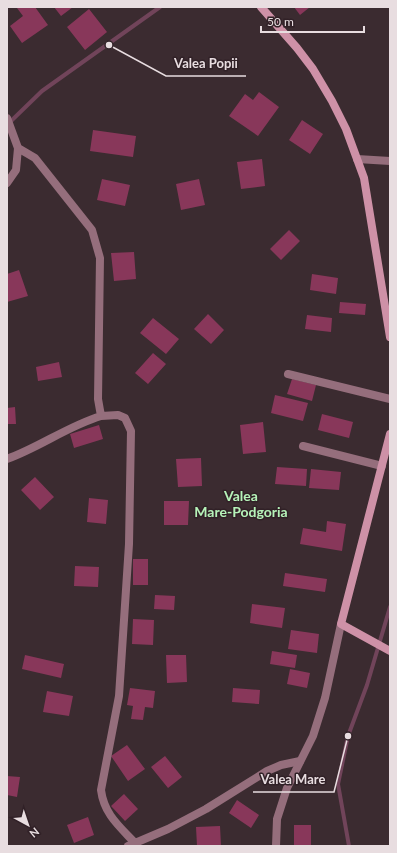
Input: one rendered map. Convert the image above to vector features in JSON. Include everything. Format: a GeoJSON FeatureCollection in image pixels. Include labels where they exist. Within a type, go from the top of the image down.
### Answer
{"type":"FeatureCollection","features":[{"type":"Feature","properties":{"kind":"main road"},"geometry":{"type":"LineString","coordinates":[[260,7],[298,48],[313,69],[346,129],[364,178],[390,337]]}},
{"type":"Feature","properties":{"kind":"main road"},"geometry":{"type":"LineString","coordinates":[[388,650],[341,624],[390,434]]}},
{"type":"Feature","properties":{"kind":"street"},"geometry":{"type":"LineString","coordinates":[[7,118],[18,148],[16,170],[7,183]]}},
{"type":"Feature","properties":{"kind":"street"},"geometry":{"type":"LineString","coordinates":[[18,148],[35,158],[92,230],[100,258],[98,399],[101,416]]}},
{"type":"Feature","properties":{"kind":"street"},"geometry":{"type":"LineString","coordinates":[[357,159],[390,161]]}},
{"type":"Feature","properties":{"kind":"street"},"geometry":{"type":"LineString","coordinates":[[288,374],[390,399]]}},
{"type":"Feature","properties":{"kind":"street"},"geometry":{"type":"LineString","coordinates":[[7,459],[26,452],[83,422],[101,416],[118,415],[125,418],[131,431],[129,544],[119,696],[101,790],[102,803],[131,844],[168,830],[206,809],[267,771],[282,765],[300,761]]}},
{"type":"Feature","properties":{"kind":"street"},"geometry":{"type":"LineString","coordinates":[[303,446],[382,466]]}},
{"type":"Feature","properties":{"kind":"street"},"geometry":{"type":"LineString","coordinates":[[276,846],[277,820],[287,788],[313,736],[325,698],[341,624]]}},
{"type":"Feature","properties":{"kind":"building"},"geometry":{"type":"Polygon","coordinates":[[[35,7],[48,25],[22,43],[10,26],[23,16],[17,8],[35,7]]]}},
{"type":"Feature","properties":{"kind":"building"},"geometry":{"type":"Polygon","coordinates":[[[54,7],[73,7],[61,16],[54,7]]]}},
{"type":"Feature","properties":{"kind":"building"},"geometry":{"type":"Polygon","coordinates":[[[294,7],[310,7],[300,15],[294,7]]]}},
{"type":"Feature","properties":{"kind":"building"},"geometry":{"type":"Polygon","coordinates":[[[89,9],[107,32],[85,50],[67,27],[89,9]]]}},
{"type":"Feature","properties":{"kind":"building"},"geometry":{"type":"Polygon","coordinates":[[[259,92],[279,107],[258,136],[229,116],[245,94],[253,100],[259,92]]]}},
{"type":"Feature","properties":{"kind":"building"},"geometry":{"type":"Polygon","coordinates":[[[302,120],[323,134],[310,154],[289,140],[302,120]]]}},
{"type":"Feature","properties":{"kind":"building"},"geometry":{"type":"Polygon","coordinates":[[[93,130],[136,136],[133,157],[90,151],[93,130]]]}},
{"type":"Feature","properties":{"kind":"building"},"geometry":{"type":"Polygon","coordinates":[[[262,159],[265,186],[241,189],[237,162],[262,159]]]}},
{"type":"Feature","properties":{"kind":"building"},"geometry":{"type":"Polygon","coordinates":[[[102,179],[130,185],[125,206],[97,200],[102,179]]]}},
{"type":"Feature","properties":{"kind":"building"},"geometry":{"type":"Polygon","coordinates":[[[199,179],[205,205],[181,210],[176,184],[199,179]]]}},
{"type":"Feature","properties":{"kind":"building"},"geometry":{"type":"Polygon","coordinates":[[[289,230],[300,241],[281,260],[270,249],[289,230]]]}},
{"type":"Feature","properties":{"kind":"building"},"geometry":{"type":"Polygon","coordinates":[[[134,252],[136,279],[114,281],[111,253],[134,252]]]}},
{"type":"Feature","properties":{"kind":"building"},"geometry":{"type":"Polygon","coordinates":[[[19,270],[28,296],[7,302],[7,274],[19,270]]]}},
{"type":"Feature","properties":{"kind":"building"},"geometry":{"type":"Polygon","coordinates":[[[312,274],[338,278],[336,294],[310,290],[312,274]]]}},
{"type":"Feature","properties":{"kind":"building"},"geometry":{"type":"Polygon","coordinates":[[[340,302],[366,304],[365,315],[339,313],[340,302]]]}},
{"type":"Feature","properties":{"kind":"building"},"geometry":{"type":"Polygon","coordinates":[[[208,314],[224,330],[211,344],[194,329],[208,314]]]}},
{"type":"Feature","properties":{"kind":"building"},"geometry":{"type":"Polygon","coordinates":[[[307,315],[332,318],[331,332],[305,329],[307,315]]]}},
{"type":"Feature","properties":{"kind":"building"},"geometry":{"type":"Polygon","coordinates":[[[153,318],[179,339],[166,354],[140,333],[153,318]]]}},
{"type":"Feature","properties":{"kind":"building"},"geometry":{"type":"Polygon","coordinates":[[[153,353],[166,364],[148,384],[135,373],[153,353]]]}},
{"type":"Feature","properties":{"kind":"building"},"geometry":{"type":"Polygon","coordinates":[[[59,362],[62,377],[38,381],[36,367],[59,362]]]}},
{"type":"Feature","properties":{"kind":"building"},"geometry":{"type":"Polygon","coordinates":[[[292,379],[316,385],[312,401],[287,394],[292,379]]]}},
{"type":"Feature","properties":{"kind":"building"},"geometry":{"type":"Polygon","coordinates":[[[275,395],[308,403],[303,421],[271,413],[275,395]]]}},
{"type":"Feature","properties":{"kind":"building"},"geometry":{"type":"Polygon","coordinates":[[[15,407],[16,424],[7,424],[7,408],[15,407]]]}},
{"type":"Feature","properties":{"kind":"building"},"geometry":{"type":"Polygon","coordinates":[[[322,414],[353,422],[349,438],[318,430],[322,414]]]}},
{"type":"Feature","properties":{"kind":"building"},"geometry":{"type":"Polygon","coordinates":[[[263,422],[266,452],[243,454],[240,425],[263,422]]]}},
{"type":"Feature","properties":{"kind":"building"},"geometry":{"type":"Polygon","coordinates":[[[99,425],[103,439],[74,448],[70,434],[99,425]]]}},
{"type":"Feature","properties":{"kind":"building"},"geometry":{"type":"Polygon","coordinates":[[[201,458],[202,486],[178,487],[176,459],[201,458]]]}},
{"type":"Feature","properties":{"kind":"building"},"geometry":{"type":"Polygon","coordinates":[[[277,467],[307,469],[306,486],[275,484],[277,467]]]}},
{"type":"Feature","properties":{"kind":"building"},"geometry":{"type":"Polygon","coordinates":[[[311,469],[341,472],[339,490],[309,488],[311,469]]]}},
{"type":"Feature","properties":{"kind":"building"},"geometry":{"type":"Polygon","coordinates":[[[35,477],[54,497],[40,510],[21,490],[35,477]]]}},
{"type":"Feature","properties":{"kind":"building"},"geometry":{"type":"Polygon","coordinates":[[[89,498],[108,500],[106,524],[87,522],[89,498]]]}},
{"type":"Feature","properties":{"kind":"building"},"geometry":{"type":"Polygon","coordinates":[[[164,501],[189,501],[188,525],[164,525],[164,501]]]}},
{"type":"Feature","properties":{"kind":"building"},"geometry":{"type":"Polygon","coordinates":[[[327,521],[346,524],[342,551],[300,544],[303,528],[326,532],[327,521]]]}},
{"type":"Feature","properties":{"kind":"building"},"geometry":{"type":"Polygon","coordinates":[[[133,559],[148,559],[148,585],[133,585],[133,559]]]}},
{"type":"Feature","properties":{"kind":"building"},"geometry":{"type":"Polygon","coordinates":[[[75,566],[99,567],[98,587],[74,586],[75,566]]]}},
{"type":"Feature","properties":{"kind":"building"},"geometry":{"type":"Polygon","coordinates":[[[285,573],[327,579],[325,592],[283,586],[285,573]]]}},
{"type":"Feature","properties":{"kind":"building"},"geometry":{"type":"Polygon","coordinates":[[[155,595],[175,596],[174,610],[154,609],[155,595]]]}},
{"type":"Feature","properties":{"kind":"building"},"geometry":{"type":"Polygon","coordinates":[[[252,604],[285,608],[282,628],[250,623],[252,604]]]}},
{"type":"Feature","properties":{"kind":"building"},"geometry":{"type":"Polygon","coordinates":[[[133,619],[154,620],[153,645],[132,644],[133,619]]]}},
{"type":"Feature","properties":{"kind":"building"},"geometry":{"type":"Polygon","coordinates":[[[291,630],[319,634],[317,653],[288,649],[291,630]]]}},
{"type":"Feature","properties":{"kind":"building"},"geometry":{"type":"Polygon","coordinates":[[[272,651],[297,655],[295,668],[270,664],[272,651]]]}},
{"type":"Feature","properties":{"kind":"building"},"geometry":{"type":"Polygon","coordinates":[[[25,655],[64,664],[61,678],[22,669],[25,655]]]}},
{"type":"Feature","properties":{"kind":"building"},"geometry":{"type":"Polygon","coordinates":[[[166,655],[186,655],[187,682],[167,683],[166,655]]]}},
{"type":"Feature","properties":{"kind":"building"},"geometry":{"type":"Polygon","coordinates":[[[290,669],[310,673],[307,688],[287,684],[290,669]]]}},
{"type":"Feature","properties":{"kind":"building"},"geometry":{"type":"Polygon","coordinates":[[[130,688],[155,691],[153,708],[145,707],[143,720],[131,719],[133,706],[127,705],[130,688]]]}},
{"type":"Feature","properties":{"kind":"building"},"geometry":{"type":"Polygon","coordinates":[[[233,688],[260,690],[259,704],[232,702],[233,688]]]}},
{"type":"Feature","properties":{"kind":"building"},"geometry":{"type":"Polygon","coordinates":[[[47,691],[73,696],[69,716],[43,712],[47,691]]]}},
{"type":"Feature","properties":{"kind":"building"},"geometry":{"type":"Polygon","coordinates":[[[127,745],[145,769],[128,781],[111,756],[127,745]]]}},
{"type":"Feature","properties":{"kind":"building"},"geometry":{"type":"Polygon","coordinates":[[[165,756],[182,777],[168,788],[151,767],[165,756]]]}},
{"type":"Feature","properties":{"kind":"building"},"geometry":{"type":"Polygon","coordinates":[[[7,776],[20,777],[17,797],[7,795],[7,776]]]}},
{"type":"Feature","properties":{"kind":"building"},"geometry":{"type":"Polygon","coordinates":[[[124,794],[138,809],[125,821],[111,806],[124,794]]]}},
{"type":"Feature","properties":{"kind":"building"},"geometry":{"type":"Polygon","coordinates":[[[237,800],[259,815],[251,828],[229,813],[237,800]]]}},
{"type":"Feature","properties":{"kind":"building"},"geometry":{"type":"Polygon","coordinates":[[[88,817],[94,835],[74,843],[67,825],[88,817]]]}},
{"type":"Feature","properties":{"kind":"building"},"geometry":{"type":"Polygon","coordinates":[[[294,825],[311,825],[311,846],[294,846],[294,825]]]}},
{"type":"Feature","properties":{"kind":"building"},"geometry":{"type":"Polygon","coordinates":[[[220,826],[221,846],[197,846],[196,827],[220,826]]]}},
{"type":"Feature","properties":{"kind":"waterway"},"geometry":{"type":"LineString","coordinates":[[9,123],[42,91],[160,7]]}},
{"type":"Feature","properties":{"kind":"waterway"},"geometry":{"type":"LineString","coordinates":[[349,846],[338,784],[348,736],[367,685],[390,607]]}},
{"type":"Feature","properties":{"kind":"place","name":"Valea Popii"},"geometry":{"type":"Point","coordinates":[109,45]}},
{"type":"Feature","properties":{"kind":"place","name":"Valea Mare"},"geometry":{"type":"Point","coordinates":[348,736]}},
{"type":"Feature","properties":{"kind":"district","name":"Valea Mare-Podgoria"},"geometry":{"type":"Point","coordinates":[241,504]}}]}
